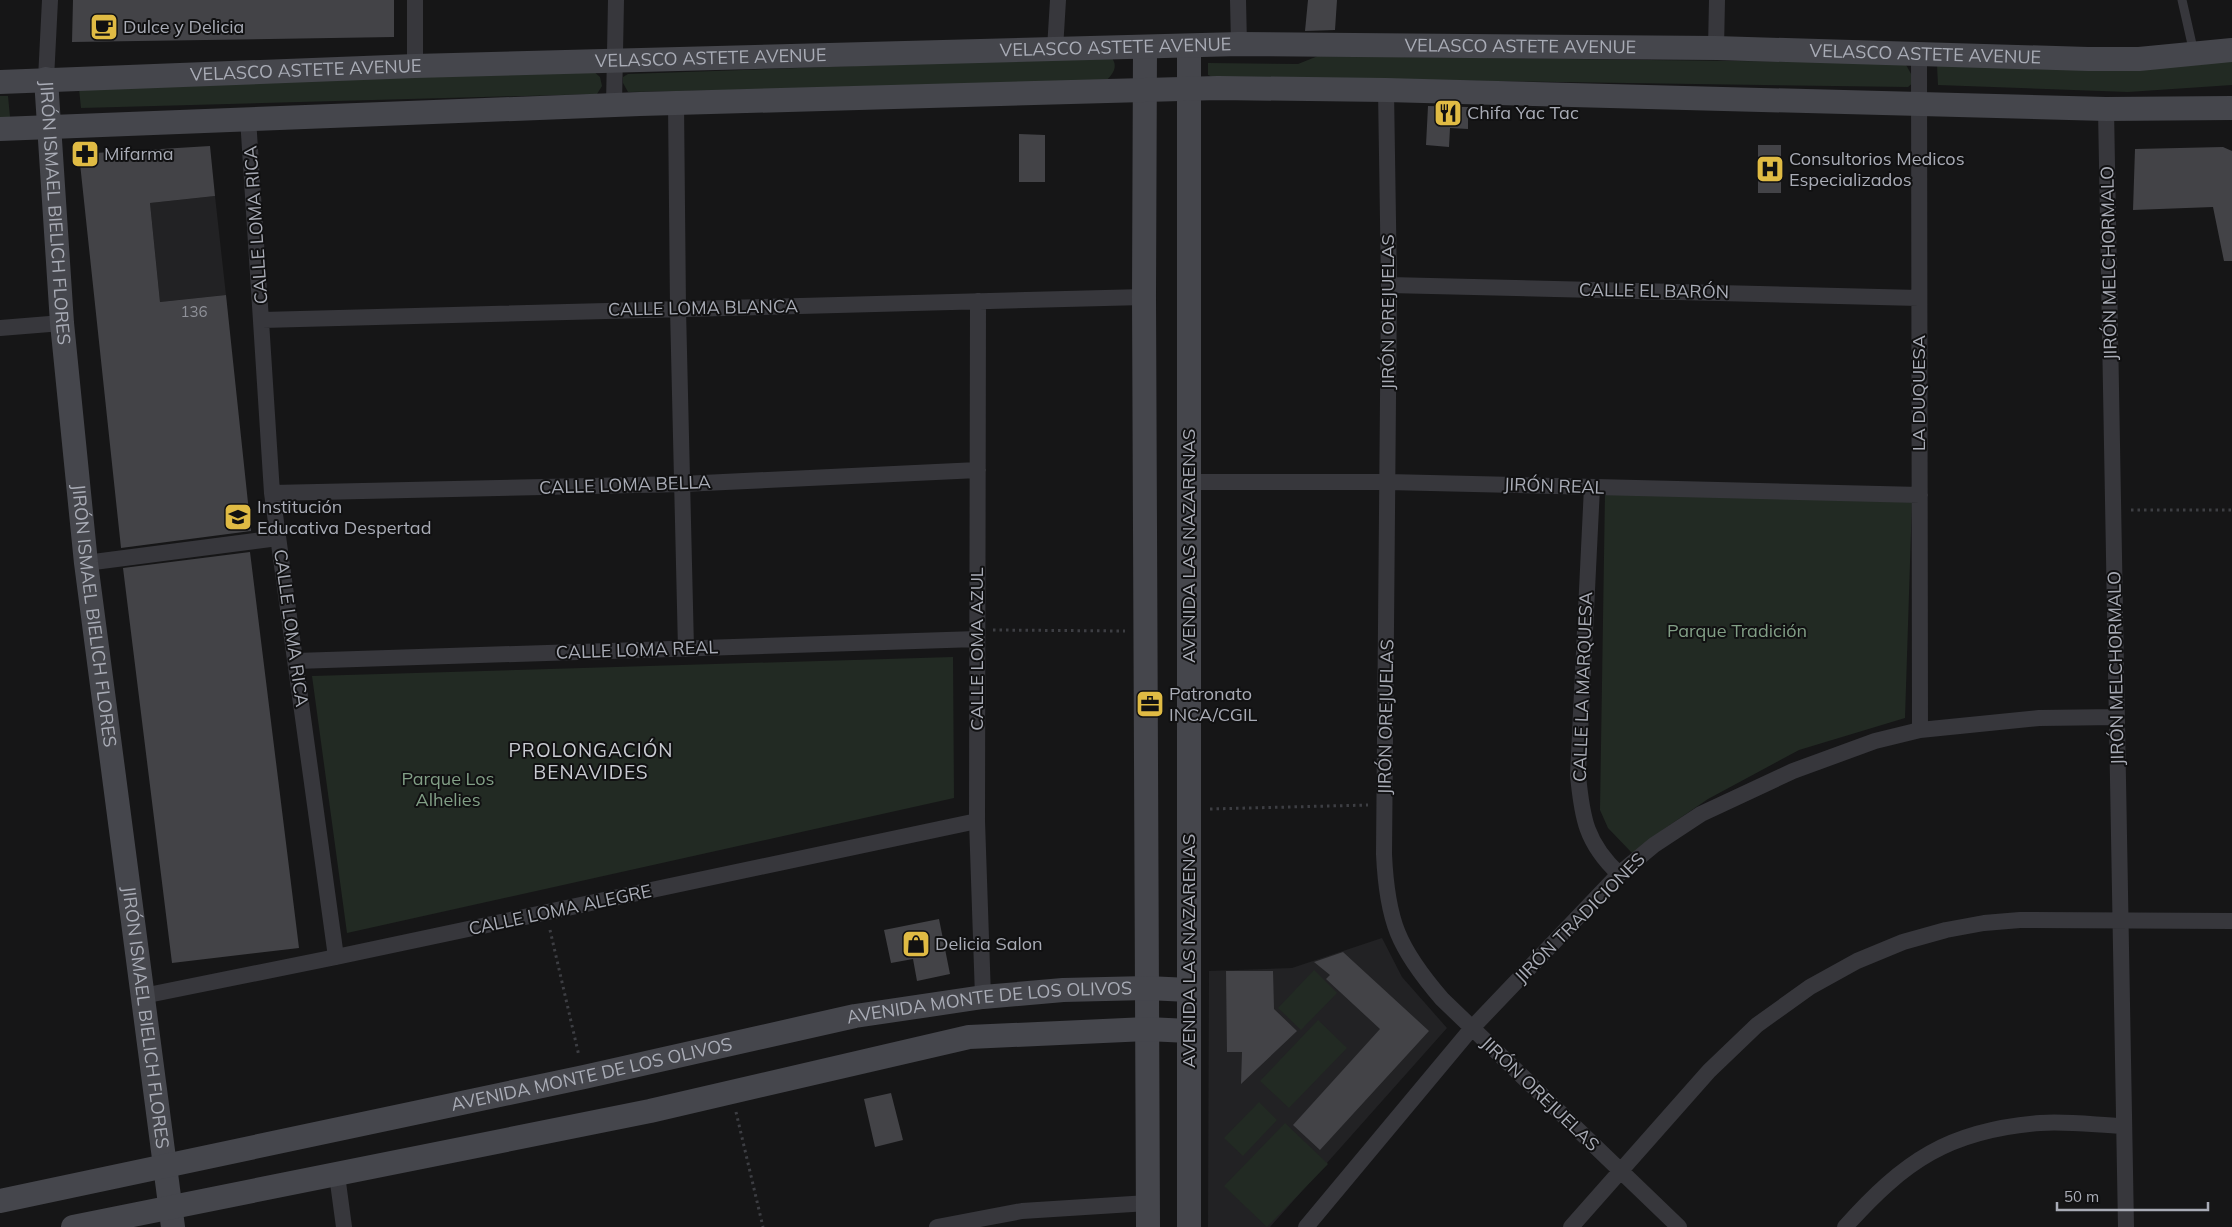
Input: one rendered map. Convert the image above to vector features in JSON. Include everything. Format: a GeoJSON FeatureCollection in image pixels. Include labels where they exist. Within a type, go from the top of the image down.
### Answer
{"type":"FeatureCollection","features":[{"type":"Feature","properties":{"kind":"street","name":"JIRÓN ISMAEL BIELICH FLORES"},"geometry":{"type":"LineString","coordinates":[[50,0],[46,79],[62,323],[86,562],[172,1217]]}},
{"type":"Feature","properties":{"kind":"street"},"geometry":{"type":"LineString","coordinates":[[415,0],[415,66]]}},
{"type":"Feature","properties":{"kind":"street"},"geometry":{"type":"LineString","coordinates":[[614,105],[616,0]]}},
{"type":"Feature","properties":{"kind":"street"},"geometry":{"type":"LineString","coordinates":[[1055,49],[1058,0]]}},
{"type":"Feature","properties":{"kind":"street"},"geometry":{"type":"LineString","coordinates":[[1238,0],[1239,44]]}},
{"type":"Feature","properties":{"kind":"street"},"geometry":{"type":"LineString","coordinates":[[1716,48],[1717,0]]}},
{"type":"Feature","properties":{"kind":"street","name":"VELASCO ASTETE AVENUE"},"geometry":{"type":"LineString","coordinates":[[0,82],[415,66],[1239,44],[1716,48],[2088,59],[2139,59],[2232,50]]}},
{"type":"Feature","properties":{"kind":"street","name":"AVENIDA LAS NAZARENAS"},"geometry":{"type":"LineString","coordinates":[[1189,46],[1189,1227]]}},
{"type":"Feature","properties":{"kind":"street"},"geometry":{"type":"LineString","coordinates":[[1145,47],[1144,297],[1148,1227]]}},
{"type":"Feature","properties":{"kind":"street","name":"LA DUQUESA"},"geometry":{"type":"LineString","coordinates":[[1919,55],[1920,730]]}},
{"type":"Feature","properties":{"kind":"street"},"geometry":{"type":"LineString","coordinates":[[0,128],[614,105],[1189,89],[1386,90],[2106,110],[2232,108]]}},
{"type":"Feature","properties":{"kind":"street","name":"JIRÓN OREJUELAS"},"geometry":{"type":"LineString","coordinates":[[1386,90],[1389,285],[1384,854],[1386,888],[1392,920],[1403,946],[1418,972],[1442,999],[1678,1227]]}},
{"type":"Feature","properties":{"kind":"street"},"geometry":{"type":"LineString","coordinates":[[676,103],[678,309],[686,649]]}},
{"type":"Feature","properties":{"kind":"street","name":"JIRÓN MELCHORMALO"},"geometry":{"type":"LineString","coordinates":[[2106,110],[2126,1227]]}},
{"type":"Feature","properties":{"kind":"street","name":"CALLE LOMA RICA"},"geometry":{"type":"LineString","coordinates":[[248,118],[272,493],[336,958]]}},
{"type":"Feature","properties":{"kind":"street","name":"CALLE EL BARÓN"},"geometry":{"type":"LineString","coordinates":[[1389,285],[1919,298]]}},
{"type":"Feature","properties":{"kind":"street","name":"CALLE LOMA BLANCA"},"geometry":{"type":"LineString","coordinates":[[262,320],[1144,297]]}},
{"type":"Feature","properties":{"kind":"street","name":"CALLE LOMA AZUL"},"geometry":{"type":"LineString","coordinates":[[978,301],[977,821],[983,997]]}},
{"type":"Feature","properties":{"kind":"street"},"geometry":{"type":"LineString","coordinates":[[0,328],[62,323]]}},
{"type":"Feature","properties":{"kind":"street","name":"CALLE LOMA BELLA"},"geometry":{"type":"LineString","coordinates":[[272,493],[682,484],[978,470]]}},
{"type":"Feature","properties":{"kind":"street","name":"JIRÓN REAL"},"geometry":{"type":"LineString","coordinates":[[1189,482],[1388,482],[1920,495]]}},
{"type":"Feature","properties":{"kind":"street","name":"CALLE LA MARQUESA"},"geometry":{"type":"LineString","coordinates":[[1592,487],[1578,775],[1581,808],[1590,837],[1602,859],[1619,874]]}},
{"type":"Feature","properties":{"kind":"street"},"geometry":{"type":"LineString","coordinates":[[86,562],[278,538]]}},
{"type":"Feature","properties":{"kind":"street","name":"CALLE LOMA REAL"},"geometry":{"type":"LineString","coordinates":[[296,661],[686,649],[977,634]]}},
{"type":"Feature","properties":{"kind":"street","name":"JIRÓN TRADICIONES"},"geometry":{"type":"LineString","coordinates":[[1306,1227],[1472,1028],[1619,874],[1654,845],[1724,802],[1793,771],[1874,741],[1920,730],[2039,718],[2117,717]]}},
{"type":"Feature","properties":{"kind":"street","name":"CALLE LOMA ALEGRE"},"geometry":{"type":"LineString","coordinates":[[144,996],[336,958],[977,821]]}},
{"type":"Feature","properties":{"kind":"street"},"geometry":{"type":"LineString","coordinates":[[1571,1227],[1709,1071],[1758,1025],[1810,987],[1857,961],[1903,942],[1946,930],[1984,923],[2020,920],[2232,921]]}},
{"type":"Feature","properties":{"kind":"street","name":"AVENIDA MONTE DE LOS OLIVOS"},"geometry":{"type":"LineString","coordinates":[[0,1201],[855,1016],[983,997],[1063,990],[1147,988],[1189,990]]}},
{"type":"Feature","properties":{"kind":"street","name":"AVENIDA MONTE DE LOS OLIVOS"},"geometry":{"type":"LineString","coordinates":[[73,1227],[172,1217],[337,1175],[650,1111],[968,1037],[1147,1029],[1189,1031]]}},
{"type":"Feature","properties":{"kind":"street"},"geometry":{"type":"LineString","coordinates":[[1845,1227],[1893,1178],[1924,1156],[1954,1140],[1988,1130],[2041,1123],[2123,1126]]}},
{"type":"Feature","properties":{"kind":"street"},"geometry":{"type":"LineString","coordinates":[[337,1175],[344,1227]]}},
{"type":"Feature","properties":{"kind":"street"},"geometry":{"type":"LineString","coordinates":[[937,1227],[958,1225],[1022,1211],[1148,1203]]}},
{"type":"Feature","properties":{"kind":"lane"},"geometry":{"type":"LineString","coordinates":[[2182,0],[2194,53]]}},
{"type":"Feature","properties":{"kind":"path"},"geometry":{"type":"LineString","coordinates":[[2113,510],[2232,510]]}},
{"type":"Feature","properties":{"kind":"path"},"geometry":{"type":"LineString","coordinates":[[977,634],[1145,632]]}},
{"type":"Feature","properties":{"kind":"path"},"geometry":{"type":"LineString","coordinates":[[1189,809],[1385,805]]}},
{"type":"Feature","properties":{"kind":"path"},"geometry":{"type":"LineString","coordinates":[[546,913],[584,1076]]}},
{"type":"Feature","properties":{"kind":"path"},"geometry":{"type":"LineString","coordinates":[[732,1092],[763,1227]]}},
{"type":"Feature","properties":{"kind":"shaded area"},"geometry":{"type":"Polygon","coordinates":[[[215,196],[226,295],[160,302],[150,203],[215,196]]]}},
{"type":"Feature","properties":{"kind":"shaded area"},"geometry":{"type":"Polygon","coordinates":[[[1382,938],[1402,977],[1447,1028],[1270,1227],[1208,1227],[1209,971],[1292,968],[1382,938]]]}},
{"type":"Feature","properties":{"kind":"green space"},"geometry":{"type":"Polygon","coordinates":[[[1318,56],[1905,63],[1915,81],[1908,87],[1213,77],[1208,75],[1208,63],[1298,64],[1318,56]]]}},
{"type":"Feature","properties":{"kind":"green space"},"geometry":{"type":"Polygon","coordinates":[[[1111,57],[1115,67],[1105,82],[628,92],[623,83],[623,77],[628,74],[1111,57]]]}},
{"type":"Feature","properties":{"kind":"green space"},"geometry":{"type":"Polygon","coordinates":[[[2232,60],[2232,85],[2128,92],[1938,85],[1937,65],[2232,60]]]}},
{"type":"Feature","properties":{"kind":"green space"},"geometry":{"type":"Polygon","coordinates":[[[592,70],[600,77],[602,86],[597,94],[81,108],[79,89],[592,70]]]}},
{"type":"Feature","properties":{"kind":"green space"},"geometry":{"type":"Polygon","coordinates":[[[0,96],[8,96],[10,117],[0,117],[0,96]]]}},
{"type":"Feature","properties":{"kind":"green space","name":"Parque Tradición"},"geometry":{"type":"Polygon","coordinates":[[[1605,493],[1912,501],[1905,718],[1799,750],[1708,799],[1664,829],[1633,854],[1608,828],[1600,810],[1605,493]]]}},
{"type":"Feature","properties":{"kind":"green space","name":"Parque Los Alhelies"},"geometry":{"type":"Polygon","coordinates":[[[953,657],[954,798],[347,933],[312,676],[953,657]]]}},
{"type":"Feature","properties":{"kind":"green space"},"geometry":{"type":"Polygon","coordinates":[[[1314,970],[1337,993],[1301,1030],[1278,1008],[1314,970]]]}},
{"type":"Feature","properties":{"kind":"green space"},"geometry":{"type":"Polygon","coordinates":[[[1318,1020],[1347,1048],[1289,1108],[1260,1081],[1318,1020]]]}},
{"type":"Feature","properties":{"kind":"green space"},"geometry":{"type":"Polygon","coordinates":[[[1259,1102],[1277,1120],[1243,1156],[1224,1138],[1259,1102]]]}},
{"type":"Feature","properties":{"kind":"green space"},"geometry":{"type":"Polygon","coordinates":[[[1285,1123],[1328,1164],[1267,1227],[1224,1186],[1285,1123]]]}},
{"type":"Feature","properties":{"kind":"building"},"geometry":{"type":"Polygon","coordinates":[[[73,0],[394,0],[394,37],[72,42],[73,0]]]}},
{"type":"Feature","properties":{"kind":"building"},"geometry":{"type":"Polygon","coordinates":[[[1308,0],[1337,0],[1335,30],[1305,31],[1308,0]]]}},
{"type":"Feature","properties":{"kind":"building"},"geometry":{"type":"Polygon","coordinates":[[[1428,106],[1468,107],[1468,129],[1450,128],[1449,147],[1426,145],[1428,106]]]}},
{"type":"Feature","properties":{"kind":"building"},"geometry":{"type":"Polygon","coordinates":[[[1019,134],[1045,135],[1045,182],[1019,182],[1019,134]]]}},
{"type":"Feature","properties":{"kind":"building","name":"Consultorios Medicos Especializados"},"geometry":{"type":"Polygon","coordinates":[[[1758,145],[1781,145],[1781,193],[1758,193],[1758,145]]]}},
{"type":"Feature","properties":{"kind":"building"},"geometry":{"type":"Polygon","coordinates":[[[210,146],[215,196],[150,203],[160,302],[226,295],[251,531],[121,548],[79,154],[210,146]]]}},
{"type":"Feature","properties":{"kind":"building"},"geometry":{"type":"Polygon","coordinates":[[[2223,147],[2232,151],[2232,261],[2224,261],[2213,207],[2133,210],[2135,149],[2223,147]]]}},
{"type":"Feature","properties":{"kind":"building"},"geometry":{"type":"Polygon","coordinates":[[[250,552],[299,948],[172,963],[123,568],[250,552]]]}},
{"type":"Feature","properties":{"kind":"building","name":"Delicia Salon"},"geometry":{"type":"Polygon","coordinates":[[[939,919],[950,974],[917,981],[913,959],[891,963],[884,930],[939,919]]]}},
{"type":"Feature","properties":{"kind":"building"},"geometry":{"type":"Polygon","coordinates":[[[1343,952],[1429,1031],[1320,1150],[1293,1125],[1380,1029],[1326,979],[1330,975],[1314,962],[1343,952]]]}},
{"type":"Feature","properties":{"kind":"building"},"geometry":{"type":"Polygon","coordinates":[[[1226,971],[1273,971],[1274,1009],[1297,1031],[1241,1084],[1242,1052],[1227,1052],[1226,971]]]}},
{"type":"Feature","properties":{"kind":"building"},"geometry":{"type":"Polygon","coordinates":[[[891,1093],[903,1140],[875,1147],[864,1099],[891,1093]]]}},
{"type":"Feature","properties":{"kind":"place","name":"Dulce y Delicia"},"geometry":{"type":"Point","coordinates":[104,27]}},
{"type":"Feature","properties":{"kind":"place","name":"Chifa Yac Tac"},"geometry":{"type":"Point","coordinates":[1448,113]}},
{"type":"Feature","properties":{"kind":"place","name":"Mifarma"},"geometry":{"type":"Point","coordinates":[85,154]}},
{"type":"Feature","properties":{"kind":"place","name":"Consultorios Medicos Especializados"},"geometry":{"type":"Point","coordinates":[1770,169]}},
{"type":"Feature","properties":{"kind":"place","name":"Institución Educativa Despertad"},"geometry":{"type":"Point","coordinates":[238,517]}},
{"type":"Feature","properties":{"kind":"place","name":"Patronato INCA/CGIL"},"geometry":{"type":"Point","coordinates":[1150,704]}},
{"type":"Feature","properties":{"kind":"place","name":"Delicia Salon"},"geometry":{"type":"Point","coordinates":[916,944]}},
{"type":"Feature","properties":{"kind":"district","name":"PROLONGACIÓN BENAVIDES"},"geometry":{"type":"Point","coordinates":[591,761]}}]}
